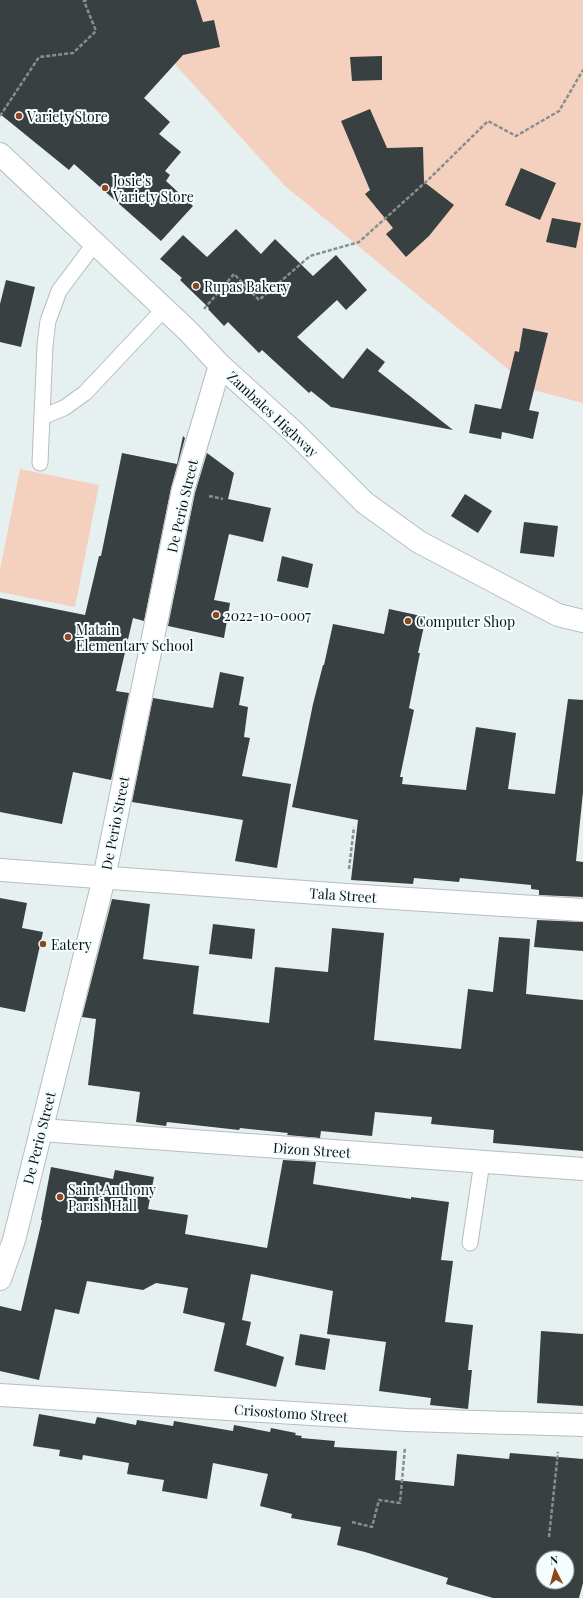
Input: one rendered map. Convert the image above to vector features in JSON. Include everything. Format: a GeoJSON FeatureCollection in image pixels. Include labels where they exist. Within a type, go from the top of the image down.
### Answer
{"type":"FeatureCollection","features":[{"type":"Feature","properties":{"kind":"street","name":"Zambales Highway"},"geometry":{"type":"LineString","coordinates":[[0,154],[187,330],[220,365],[296,434],[365,503],[418,542],[558,615],[583,621]]}},
{"type":"Feature","properties":{"kind":"street","name":"De Perio Street"},"geometry":{"type":"LineString","coordinates":[[0,1279],[7,1239],[41,1130],[104,878],[184,490],[220,365]]}},
{"type":"Feature","properties":{"kind":"street","name":"Tala Street"},"geometry":{"type":"LineString","coordinates":[[0,870],[346,895],[583,910]]}},
{"type":"Feature","properties":{"kind":"street","name":"Dizon Street"},"geometry":{"type":"LineString","coordinates":[[41,1130],[583,1169]]}},
{"type":"Feature","properties":{"kind":"street","name":"Crisostomo Street"},"geometry":{"type":"LineString","coordinates":[[0,1395],[407,1420],[583,1425]]}},
{"type":"Feature","properties":{"kind":"lane"},"geometry":{"type":"LineString","coordinates":[[40,463],[44,345],[48,321],[59,292],[95,243]]}},
{"type":"Feature","properties":{"kind":"lane"},"geometry":{"type":"LineString","coordinates":[[42,417],[64,408],[85,393],[164,309]]}},
{"type":"Feature","properties":{"kind":"lane"},"geometry":{"type":"LineString","coordinates":[[470,1243],[482,1162]]}},
{"type":"Feature","properties":{"kind":"path"},"geometry":{"type":"LineString","coordinates":[[0,116],[39,57],[73,53],[96,30],[84,1],[87,0]]}},
{"type":"Feature","properties":{"kind":"path"},"geometry":{"type":"LineString","coordinates":[[187,330],[234,274],[259,300],[310,256],[359,242],[430,179],[488,121],[516,136],[559,111],[583,70]]}},
{"type":"Feature","properties":{"kind":"path"},"geometry":{"type":"LineString","coordinates":[[346,895],[354,827]]}},
{"type":"Feature","properties":{"kind":"path"},"geometry":{"type":"LineString","coordinates":[[352,1522],[372,1527],[379,1500],[400,1503],[407,1420]]}},
{"type":"Feature","properties":{"kind":"path"},"geometry":{"type":"LineString","coordinates":[[549,1537],[561,1424]]}},
{"type":"Feature","properties":{"kind":"shaded area"},"geometry":{"type":"Polygon","coordinates":[[[117,0],[583,0],[583,403],[533,390],[284,185],[117,0]]]}},
{"type":"Feature","properties":{"kind":"shaded area"},"geometry":{"type":"Polygon","coordinates":[[[20,469],[99,485],[75,607],[0,592],[0,570],[20,469]]]}},
{"type":"Feature","properties":{"kind":"building"},"geometry":{"type":"Polygon","coordinates":[[[0,0],[196,0],[203,22],[214,20],[220,47],[183,55],[144,98],[170,122],[159,134],[181,152],[165,171],[170,175],[166,181],[193,206],[161,241],[74,164],[69,170],[0,114],[0,0]]]}},
{"type":"Feature","properties":{"kind":"building"},"geometry":{"type":"Polygon","coordinates":[[[382,56],[382,80],[352,81],[350,57],[382,56]]]}},
{"type":"Feature","properties":{"kind":"building"},"geometry":{"type":"Polygon","coordinates":[[[370,109],[387,148],[423,147],[424,182],[454,205],[429,236],[406,257],[386,234],[393,228],[365,194],[370,190],[341,121],[370,109]]]}},
{"type":"Feature","properties":{"kind":"building"},"geometry":{"type":"Polygon","coordinates":[[[521,168],[556,183],[540,220],[505,205],[521,168]]]}},
{"type":"Feature","properties":{"kind":"building"},"geometry":{"type":"Polygon","coordinates":[[[552,218],[581,223],[576,248],[546,242],[552,218]]]}},
{"type":"Feature","properties":{"kind":"building"},"geometry":{"type":"Polygon","coordinates":[[[236,229],[261,254],[275,239],[313,276],[336,255],[367,290],[346,310],[337,300],[297,337],[343,379],[367,348],[385,362],[378,371],[453,430],[331,407],[311,391],[309,393],[262,350],[259,353],[228,322],[224,326],[208,309],[209,308],[180,280],[182,278],[160,259],[183,235],[207,257],[236,229]]]}},
{"type":"Feature","properties":{"kind":"building"},"geometry":{"type":"Polygon","coordinates":[[[6,280],[35,287],[21,347],[0,342],[0,304],[6,280]]]}},
{"type":"Feature","properties":{"kind":"building"},"geometry":{"type":"Polygon","coordinates":[[[523,328],[548,333],[529,410],[539,412],[533,439],[502,432],[501,439],[469,433],[475,404],[501,409],[515,351],[519,352],[523,328]]]}},
{"type":"Feature","properties":{"kind":"building"},"geometry":{"type":"Polygon","coordinates":[[[183,436],[185,438],[171,488],[144,621],[133,618],[116,691],[129,693],[111,780],[73,772],[62,824],[0,812],[0,598],[85,615],[99,556],[101,556],[122,453],[177,464],[183,436]]]}},
{"type":"Feature","properties":{"kind":"building"},"geometry":{"type":"Polygon","coordinates":[[[207,453],[234,473],[228,499],[271,508],[263,542],[229,534],[214,600],[230,603],[224,638],[168,626],[195,493],[207,453]]]}},
{"type":"Feature","properties":{"kind":"building"},"geometry":{"type":"Polygon","coordinates":[[[465,494],[492,511],[478,533],[451,516],[465,494]]]}},
{"type":"Feature","properties":{"kind":"building"},"geometry":{"type":"Polygon","coordinates":[[[524,522],[558,526],[554,557],[520,553],[524,522]]]}},
{"type":"Feature","properties":{"kind":"building"},"geometry":{"type":"Polygon","coordinates":[[[282,556],[313,564],[308,588],[277,581],[282,556]]]}},
{"type":"Feature","properties":{"kind":"building"},"geometry":{"type":"Polygon","coordinates":[[[389,609],[426,617],[418,653],[420,653],[409,708],[414,710],[400,777],[403,777],[402,784],[466,790],[476,727],[516,733],[508,789],[555,794],[568,699],[583,700],[583,792],[576,861],[583,862],[583,897],[539,895],[539,890],[531,889],[531,885],[460,878],[459,882],[414,878],[413,884],[351,880],[358,820],[292,807],[313,704],[324,665],[333,624],[384,634],[389,609]]]}},
{"type":"Feature","properties":{"kind":"building"},"geometry":{"type":"Polygon","coordinates":[[[220,672],[244,677],[239,705],[248,707],[244,737],[250,738],[242,776],[291,784],[277,868],[235,861],[243,820],[132,802],[153,698],[213,708],[220,672]]]}},
{"type":"Feature","properties":{"kind":"building"},"geometry":{"type":"Polygon","coordinates":[[[0,898],[27,903],[22,928],[43,932],[25,1012],[0,1007],[0,898]]]}},
{"type":"Feature","properties":{"kind":"building"},"geometry":{"type":"Polygon","coordinates":[[[112,899],[150,904],[143,959],[199,966],[193,1014],[269,1023],[275,967],[328,972],[332,928],[384,933],[374,1040],[461,1049],[468,989],[493,992],[499,937],[530,939],[526,994],[583,1000],[583,1151],[493,1143],[494,1130],[431,1124],[432,1117],[375,1112],[372,1136],[321,1131],[320,1138],[240,1128],[239,1130],[167,1122],[166,1126],[136,1122],[140,1092],[88,1085],[96,1019],[82,1017],[112,899]]]}},
{"type":"Feature","properties":{"kind":"building"},"geometry":{"type":"Polygon","coordinates":[[[537,920],[583,922],[583,951],[534,947],[537,920]]]}},
{"type":"Feature","properties":{"kind":"building"},"geometry":{"type":"Polygon","coordinates":[[[213,924],[255,929],[252,959],[209,954],[213,924]]]}},
{"type":"Feature","properties":{"kind":"building"},"geometry":{"type":"Polygon","coordinates":[[[283,1160],[316,1162],[313,1184],[411,1199],[411,1197],[449,1202],[441,1260],[453,1261],[445,1322],[473,1325],[468,1370],[472,1370],[468,1409],[430,1405],[431,1398],[379,1391],[386,1342],[327,1334],[333,1291],[251,1274],[242,1320],[251,1322],[246,1345],[284,1357],[276,1387],[214,1371],[225,1323],[183,1313],[188,1288],[156,1283],[143,1290],[87,1281],[79,1314],[55,1309],[39,1380],[0,1371],[0,1306],[21,1311],[42,1220],[51,1167],[113,1179],[115,1170],[154,1177],[148,1209],[188,1215],[185,1234],[267,1248],[283,1160]]]}},
{"type":"Feature","properties":{"kind":"building"},"geometry":{"type":"Polygon","coordinates":[[[541,1331],[583,1334],[583,1406],[537,1403],[541,1331]]]}},
{"type":"Feature","properties":{"kind":"building"},"geometry":{"type":"Polygon","coordinates":[[[300,1334],[330,1339],[325,1370],[295,1365],[300,1334]]]}},
{"type":"Feature","properties":{"kind":"building"},"geometry":{"type":"Polygon","coordinates":[[[39,1414],[95,1424],[97,1417],[136,1425],[137,1420],[173,1426],[174,1421],[233,1431],[234,1425],[270,1432],[271,1428],[296,1433],[295,1435],[302,1436],[301,1438],[335,1441],[334,1447],[397,1451],[395,1480],[454,1486],[457,1454],[509,1459],[510,1453],[583,1459],[583,1583],[579,1598],[493,1598],[446,1584],[448,1578],[365,1552],[337,1545],[341,1527],[291,1518],[292,1514],[260,1506],[268,1474],[213,1463],[207,1499],[162,1491],[164,1480],[127,1474],[129,1463],[83,1455],[82,1460],[59,1456],[60,1450],[33,1446],[39,1414]]]}},
{"type":"Feature","properties":{"kind":"place","name":"Variety Store"},"geometry":{"type":"Point","coordinates":[19,116]}},
{"type":"Feature","properties":{"kind":"place","name":"Josie's Variety Store"},"geometry":{"type":"Point","coordinates":[105,188]}},
{"type":"Feature","properties":{"kind":"place","name":"Rupas Bakery"},"geometry":{"type":"Point","coordinates":[196,286]}},
{"type":"Feature","properties":{"kind":"place","name":"2022-10-0007"},"geometry":{"type":"Point","coordinates":[216,615]}},
{"type":"Feature","properties":{"kind":"place","name":"Computer Shop"},"geometry":{"type":"Point","coordinates":[408,621]}},
{"type":"Feature","properties":{"kind":"place","name":"Matain Elementary School"},"geometry":{"type":"Point","coordinates":[68,637]}},
{"type":"Feature","properties":{"kind":"place","name":"Eatery"},"geometry":{"type":"Point","coordinates":[43,944]}},
{"type":"Feature","properties":{"kind":"place","name":"Saint Anthony Parish Hall"},"geometry":{"type":"Point","coordinates":[60,1197]}}]}
